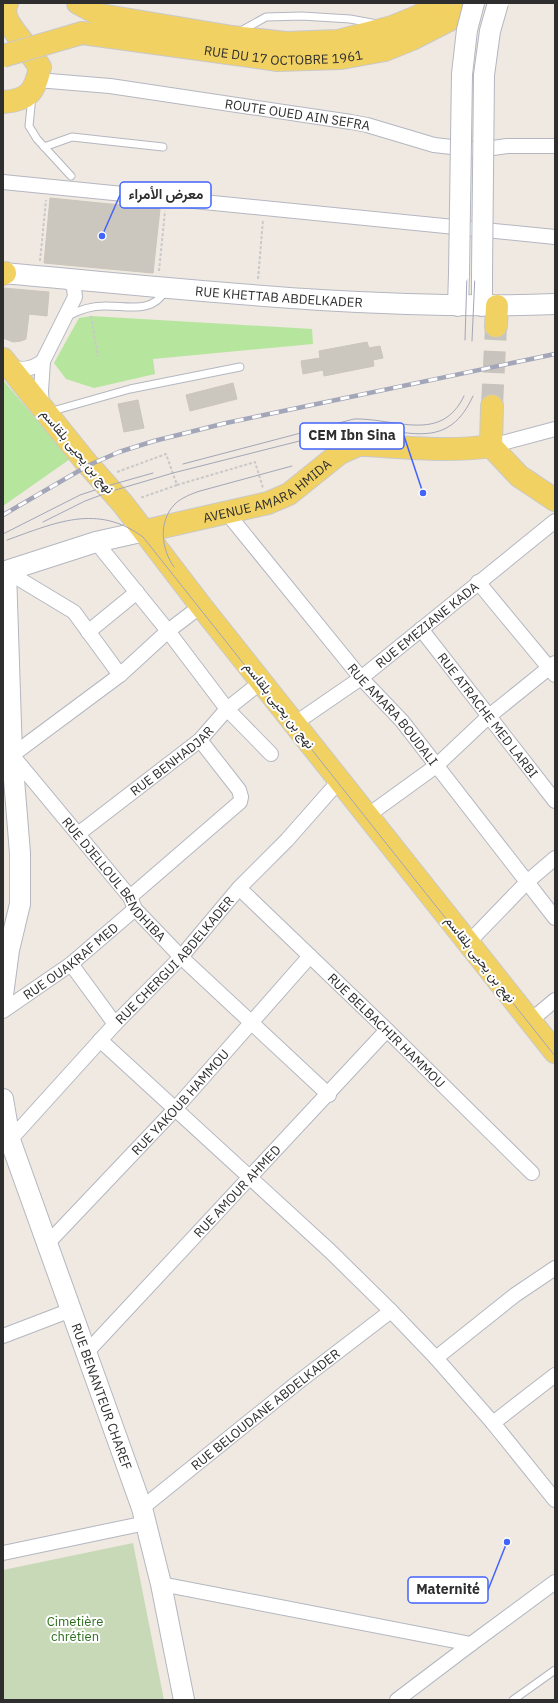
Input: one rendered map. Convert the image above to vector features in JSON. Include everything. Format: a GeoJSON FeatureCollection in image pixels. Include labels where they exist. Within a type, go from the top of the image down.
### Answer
{"type":"FeatureCollection","features":[{"type":"Feature","properties":{"kind":"main road"},"geometry":{"type":"LineString","coordinates":[[3,102],[18,101],[35,85],[40,67],[10,25],[6,16],[5,6],[7,3]]}},
{"type":"Feature","properties":{"kind":"main road","name":"RUE DU 17 OCTOBRE 1961"},"geometry":{"type":"LineString","coordinates":[[78,3],[100,15],[232,37],[286,43],[338,41],[392,27],[419,16],[441,3]]}},
{"type":"Feature","properties":{"kind":"main road"},"geometry":{"type":"LineString","coordinates":[[458,306],[462,74],[467,30],[473,3]]}},
{"type":"Feature","properties":{"kind":"main road","name":"RUE DU 17 OCTOBRE 1961"},"geometry":{"type":"LineString","coordinates":[[89,34],[278,60],[341,58],[385,50],[412,39],[453,18],[473,3]]}},
{"type":"Feature","properties":{"kind":"main road"},"geometry":{"type":"LineString","coordinates":[[492,313],[482,274],[484,75],[490,31],[498,3]]}},
{"type":"Feature","properties":{"kind":"main road"},"geometry":{"type":"LineString","coordinates":[[3,56],[89,34],[104,35],[109,27],[106,18],[100,15]]}},
{"type":"Feature","properties":{"kind":"main road","name":"RUE KHETTAB ABDELKADER"},"geometry":{"type":"LineString","coordinates":[[4,273],[256,296],[458,306],[492,313],[555,304]]}},
{"type":"Feature","properties":{"kind":"main road","name":"نهج بن يحيى بلقاسم"},"geometry":{"type":"LineString","coordinates":[[6,363],[44,411],[123,504],[294,724],[555,1052]]}},
{"type":"Feature","properties":{"kind":"main road"},"geometry":{"type":"LineString","coordinates":[[492,406],[491,446],[519,476],[555,500]]}},
{"type":"Feature","properties":{"kind":"main road","name":"AVENUE AMARA HMIDA"},"geometry":{"type":"LineString","coordinates":[[145,532],[268,504],[289,494],[340,453],[358,445],[368,444],[438,450],[470,449],[491,446]]}},
{"type":"Feature","properties":{"kind":"main road"},"geometry":{"type":"LineString","coordinates":[[3,995],[9,950],[20,904],[20,853],[6,757],[4,571],[96,542],[145,532]]}},
{"type":"Feature","properties":{"kind":"main road","name":"RUE BENANTEUR CHAREF"},"geometry":{"type":"LineString","coordinates":[[3,1099],[6,1144],[87,1352],[144,1516],[161,1584],[184,1700]]}},
{"type":"Feature","properties":{"kind":"street","name":"ROUTE OUED AIN SEFRA"},"geometry":{"type":"LineString","coordinates":[[35,85],[110,86],[351,122],[367,125],[434,145],[479,150],[507,146],[555,146]]}},
{"type":"Feature","properties":{"kind":"street"},"geometry":{"type":"LineString","coordinates":[[3,182],[555,237]]}},
{"type":"Feature","properties":{"kind":"street"},"geometry":{"type":"LineString","coordinates":[[44,411],[41,391],[43,361],[74,302],[75,293],[69,279]]}},
{"type":"Feature","properties":{"kind":"street"},"geometry":{"type":"LineString","coordinates":[[74,302],[92,288],[106,283]]}},
{"type":"Feature","properties":{"kind":"street"},"geometry":{"type":"LineString","coordinates":[[6,363],[15,369],[30,368],[43,361]]}},
{"type":"Feature","properties":{"kind":"street"},"geometry":{"type":"LineString","coordinates":[[491,446],[555,429]]}},
{"type":"Feature","properties":{"kind":"street","name":"RUE AMARA BOUDALI"},"geometry":{"type":"LineString","coordinates":[[228,513],[361,678],[402,720],[436,766],[555,918]]}},
{"type":"Feature","properties":{"kind":"street","name":"RUE EMEZIANE KADA"},"geometry":{"type":"LineString","coordinates":[[294,724],[361,678],[555,521]]}},
{"type":"Feature","properties":{"kind":"street"},"geometry":{"type":"LineString","coordinates":[[96,542],[168,631],[227,709],[271,754]]}},
{"type":"Feature","properties":{"kind":"street"},"geometry":{"type":"LineString","coordinates":[[4,571],[74,612],[120,675]]}},
{"type":"Feature","properties":{"kind":"street"},"geometry":{"type":"LineString","coordinates":[[367,816],[436,766],[488,716],[553,669],[478,582]]}},
{"type":"Feature","properties":{"kind":"street"},"geometry":{"type":"LineString","coordinates":[[88,632],[137,592]]}},
{"type":"Feature","properties":{"kind":"street"},"geometry":{"type":"LineString","coordinates":[[6,757],[120,675],[168,631],[201,606]]}},
{"type":"Feature","properties":{"kind":"street","name":"RUE ATRACHE MED LARBI"},"geometry":{"type":"LineString","coordinates":[[421,629],[555,801]]}},
{"type":"Feature","properties":{"kind":"street","name":"RUE BENHADJAR"},"geometry":{"type":"LineString","coordinates":[[78,834],[200,740],[227,709],[261,682]]}},
{"type":"Feature","properties":{"kind":"street","name":"RUE OUAKRAF MED"},"geometry":{"type":"LineString","coordinates":[[3,1011],[71,964],[132,903],[240,802],[241,797],[239,790],[200,740]]}},
{"type":"Feature","properties":{"kind":"street","name":"RUE DJELLOUL BENDHIBA"},"geometry":{"type":"LineString","coordinates":[[6,757],[78,834],[132,903],[181,958],[252,1022],[328,1094]]}},
{"type":"Feature","properties":{"kind":"street","name":"RUE CHERGUI ABDELKADER"},"geometry":{"type":"LineString","coordinates":[[6,1144],[115,1024],[181,958],[239,888],[287,840],[339,781]]}},
{"type":"Feature","properties":{"kind":"street"},"geometry":{"type":"LineString","coordinates":[[468,943],[527,882],[555,858]]}},
{"type":"Feature","properties":{"kind":"street","name":"RUE BELBACHIR HAMMOU"},"geometry":{"type":"LineString","coordinates":[[239,888],[387,1030],[532,1173]]}},
{"type":"Feature","properties":{"kind":"street","name":"RUE YAKOUB HAMMOU"},"geometry":{"type":"LineString","coordinates":[[46,1245],[176,1108],[310,956]]}},
{"type":"Feature","properties":{"kind":"street"},"geometry":{"type":"LineString","coordinates":[[71,964],[115,1024]]}},
{"type":"Feature","properties":{"kind":"street"},"geometry":{"type":"LineString","coordinates":[[530,1021],[555,1000]]}},
{"type":"Feature","properties":{"kind":"street","name":"RUE AMOUR AHMED"},"geometry":{"type":"LineString","coordinates":[[87,1352],[387,1030]]}},
{"type":"Feature","properties":{"kind":"street"},"geometry":{"type":"LineString","coordinates":[[100,1040],[176,1108],[330,1251],[391,1312],[436,1358],[493,1423],[555,1500]]}},
{"type":"Feature","properties":{"kind":"street"},"geometry":{"type":"LineString","coordinates":[[436,1358],[515,1295],[555,1268]]}},
{"type":"Feature","properties":{"kind":"street"},"geometry":{"type":"LineString","coordinates":[[3,1336],[71,1310]]}},
{"type":"Feature","properties":{"kind":"street","name":"RUE BELOUDANE ABDELKADER"},"geometry":{"type":"LineString","coordinates":[[3,1553],[144,1516],[297,1383],[391,1312]]}},
{"type":"Feature","properties":{"kind":"street"},"geometry":{"type":"LineString","coordinates":[[493,1423],[555,1375]]}},
{"type":"Feature","properties":{"kind":"street"},"geometry":{"type":"LineString","coordinates":[[397,1700],[555,1582]]}},
{"type":"Feature","properties":{"kind":"street"},"geometry":{"type":"LineString","coordinates":[[161,1584],[471,1644]]}},
{"type":"Feature","properties":{"kind":"lane"},"geometry":{"type":"LineString","coordinates":[[35,85],[29,126],[44,147],[71,176]]}},
{"type":"Feature","properties":{"kind":"lane"},"geometry":{"type":"LineString","coordinates":[[44,147],[72,137],[163,147]]}},
{"type":"Feature","properties":{"kind":"lane"},"geometry":{"type":"LineString","coordinates":[[66,317],[90,307],[105,306],[136,308],[147,306],[159,299],[162,288]]}},
{"type":"Feature","properties":{"kind":"lane"},"geometry":{"type":"LineString","coordinates":[[44,411],[130,389],[240,367]]}},
{"type":"Feature","properties":{"kind":"lane"},"geometry":{"type":"LineString","coordinates":[[513,1700],[555,1670]]}},
{"type":"Feature","properties":{"kind":"path"},"geometry":{"type":"LineString","coordinates":[[38,276],[48,186]]}},
{"type":"Feature","properties":{"kind":"path"},"geometry":{"type":"LineString","coordinates":[[162,288],[167,198]]}},
{"type":"Feature","properties":{"kind":"path"},"geometry":{"type":"LineString","coordinates":[[256,296],[264,208]]}},
{"type":"Feature","properties":{"kind":"path"},"geometry":{"type":"LineString","coordinates":[[90,307],[98,357]]}},
{"type":"Feature","properties":{"kind":"path"},"geometry":{"type":"LineString","coordinates":[[101,478],[166,454],[177,485]]}},
{"type":"Feature","properties":{"kind":"path"},"geometry":{"type":"LineString","coordinates":[[123,504],[177,485],[255,462],[260,474]]}},
{"type":"Feature","properties":{"kind":"green space"},"geometry":{"type":"Polygon","coordinates":[[[91,316],[312,329],[313,344],[153,359],[155,374],[94,388],[66,379],[54,363],[79,318],[91,316]]]}},
{"type":"Feature","properties":{"kind":"green space"},"geometry":{"type":"Polygon","coordinates":[[[3,380],[70,459],[3,506],[3,380]]]}},
{"type":"Feature","properties":{"kind":"green space","name":"Cimetière chrétien"},"geometry":{"type":"Polygon","coordinates":[[[133,1543],[164,1700],[3,1700],[3,1570],[133,1543]]]}},
{"type":"Feature","properties":{"kind":"building"},"geometry":{"type":"Polygon","coordinates":[[[50,198],[160,209],[153,273],[44,263],[50,198]]]}},
{"type":"Feature","properties":{"kind":"building"},"geometry":{"type":"Polygon","coordinates":[[[3,288],[49,292],[47,316],[29,314],[26,339],[21,341],[13,342],[3,338],[3,288]]]}},
{"type":"Feature","properties":{"kind":"building"},"geometry":{"type":"Polygon","coordinates":[[[367,342],[369,348],[380,346],[383,358],[373,360],[374,366],[324,376],[323,370],[303,374],[301,361],[320,358],[319,351],[367,342]]]}},
{"type":"Feature","properties":{"kind":"building"},"geometry":{"type":"Polygon","coordinates":[[[233,383],[237,399],[190,411],[186,395],[233,383]]]}},
{"type":"Feature","properties":{"kind":"building"},"geometry":{"type":"Polygon","coordinates":[[[138,400],[144,428],[124,432],[118,404],[138,400]]]}},
{"type":"Feature","properties":{"kind":"tunnel"},"geometry":{"type":"LineString","coordinates":[[492,406],[496,326]]}},
{"type":"Feature","properties":{"kind":"tram line"},"geometry":{"type":"LineString","coordinates":[[465,340],[471,49],[475,28],[483,3]]}},
{"type":"Feature","properties":{"kind":"tram line"},"geometry":{"type":"LineString","coordinates":[[472,341],[475,274],[476,72],[478,49],[490,3]]}},
{"type":"Feature","properties":{"kind":"tram line"},"geometry":{"type":"LineString","coordinates":[[183,464],[354,419],[416,425],[430,424],[443,420],[454,411],[464,396]]}},
{"type":"Feature","properties":{"kind":"tram line"},"geometry":{"type":"LineString","coordinates":[[43,522],[85,501],[112,491],[173,473],[343,430],[364,428],[414,434],[441,430],[453,424],[463,413],[473,396]]}},
{"type":"Feature","properties":{"kind":"tram line"},"geometry":{"type":"LineString","coordinates":[[174,567],[166,552],[163,535],[166,518],[177,502],[186,496],[200,491],[292,466]]}},
{"type":"Feature","properties":{"kind":"tram line"},"geometry":{"type":"LineString","coordinates":[[3,534],[80,495],[153,473]]}},
{"type":"Feature","properties":{"kind":"tram line"},"geometry":{"type":"LineString","coordinates":[[7,540],[42,528],[76,519],[109,521],[126,527],[143,537],[555,1056]]}},
{"type":"Feature","properties":{"kind":"railway"},"geometry":{"type":"LineString","coordinates":[[3,515],[89,465],[119,452],[154,441],[226,423],[555,354]]}},
{"type":"Feature","properties":{"kind":"place","name":"معرض الأمراء"},"geometry":{"type":"Point","coordinates":[102,236]}},
{"type":"Feature","properties":{"kind":"place","name":"CEM Ibn Sina"},"geometry":{"type":"Point","coordinates":[423,493]}},
{"type":"Feature","properties":{"kind":"place","name":"Maternité"},"geometry":{"type":"Point","coordinates":[507,1542]}}]}
